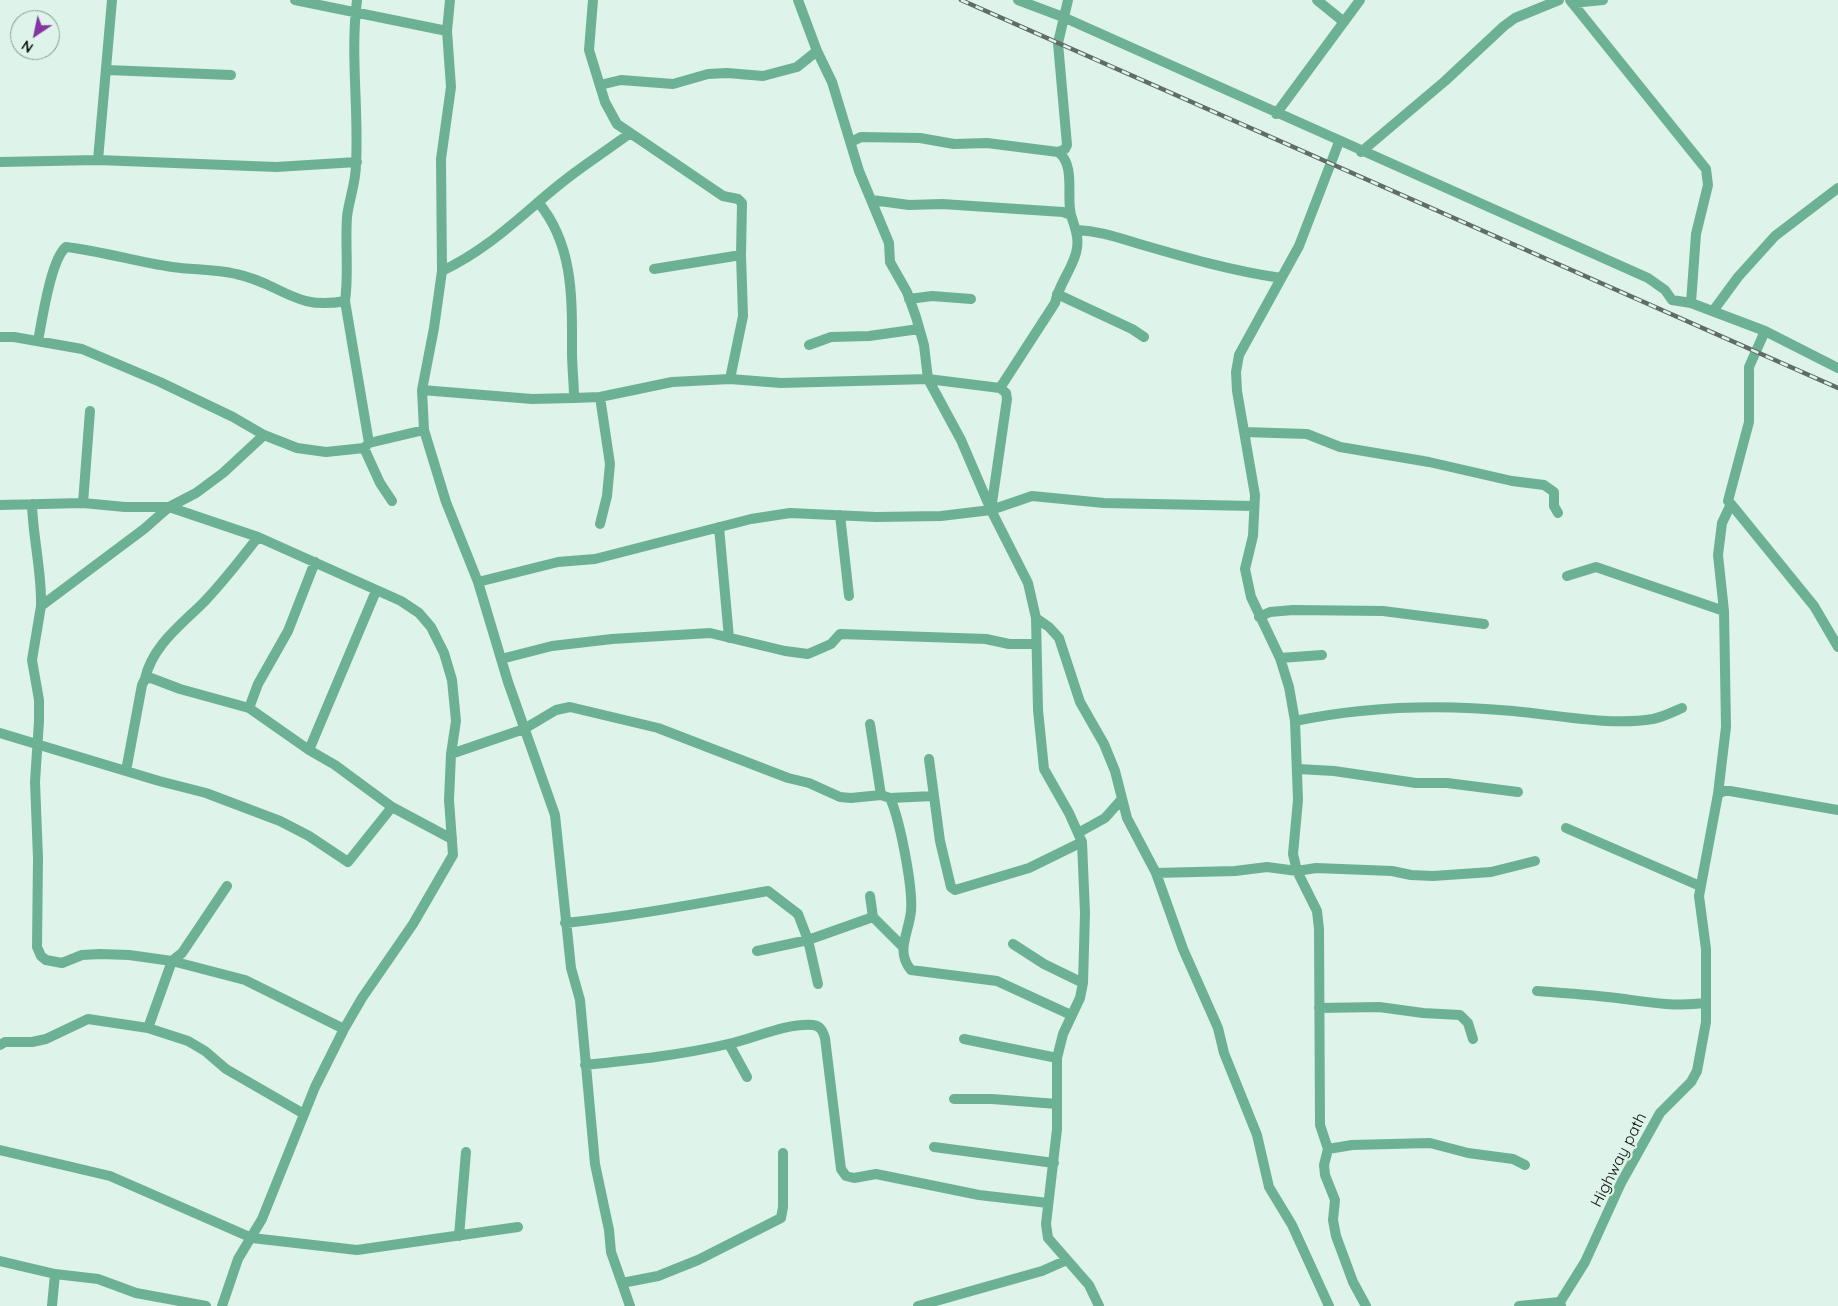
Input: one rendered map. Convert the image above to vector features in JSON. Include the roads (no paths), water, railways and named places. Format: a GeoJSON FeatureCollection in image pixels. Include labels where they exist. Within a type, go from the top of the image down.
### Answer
{"type":"FeatureCollection","features":[{"type":"Feature","properties":{"kind":"street"},"geometry":{"type":"LineString","coordinates":[[98,160],[112,0]]}},
{"type":"Feature","properties":{"kind":"street"},"geometry":{"type":"LineString","coordinates":[[295,0],[447,30]]}},
{"type":"Feature","properties":{"kind":"street"},"geometry":{"type":"LineString","coordinates":[[357,0],[352,56],[357,162],[355,186],[347,216],[348,281],[345,301],[367,445],[380,483],[392,501]]}},
{"type":"Feature","properties":{"kind":"street"},"geometry":{"type":"LineString","coordinates":[[450,0],[447,30],[451,87],[442,159],[442,271],[434,328],[422,390],[424,430],[446,502],[478,582],[524,729],[555,815],[571,968],[580,1000],[585,1065],[590,1092],[595,1164],[609,1230],[610,1252],[630,1306]]}},
{"type":"Feature","properties":{"kind":"street"},"geometry":{"type":"LineString","coordinates":[[593,0],[589,50],[605,102],[617,124],[629,134],[723,196],[742,203],[740,255],[743,316],[730,379]]}},
{"type":"Feature","properties":{"kind":"street"},"geometry":{"type":"LineString","coordinates":[[798,0],[816,50],[832,82],[859,171],[889,243],[890,262],[909,299],[919,329],[928,379],[961,440],[991,510],[1028,584],[1036,618],[1038,710],[1044,769],[1069,812],[1080,837],[1085,913],[1084,983],[1057,1058],[1057,1129],[1046,1224],[1048,1238],[1089,1285],[1099,1306]]}},
{"type":"Feature","properties":{"kind":"street"},"geometry":{"type":"LineString","coordinates":[[1018,0],[1063,17],[1361,152],[1648,278],[1665,290],[1672,300],[1691,303],[1765,331],[1838,368]]}},
{"type":"Feature","properties":{"kind":"street"},"geometry":{"type":"LineString","coordinates":[[851,142],[861,137],[920,138],[954,144],[987,143],[1058,152],[1065,150],[1068,145],[1058,43],[1068,0]]}},
{"type":"Feature","properties":{"kind":"street"},"geometry":{"type":"LineString","coordinates":[[1318,0],[1344,22]]}},
{"type":"Feature","properties":{"kind":"street"},"geometry":{"type":"LineString","coordinates":[[1276,114],[1360,0]]}},
{"type":"Feature","properties":{"kind":"street"},"geometry":{"type":"LineString","coordinates":[[1361,152],[1445,81],[1504,26],[1515,18],[1559,0]]}},
{"type":"Feature","properties":{"kind":"street"},"geometry":{"type":"LineString","coordinates":[[1571,1],[1602,0]]}},
{"type":"Feature","properties":{"kind":"street"},"geometry":{"type":"LineString","coordinates":[[1571,1],[1706,169],[1708,185],[1696,234],[1691,303]]}},
{"type":"Feature","properties":{"kind":"street"},"geometry":{"type":"LineString","coordinates":[[600,85],[621,80],[673,84],[708,74],[726,73],[764,76],[797,66],[816,50]]}},
{"type":"Feature","properties":{"kind":"street"},"geometry":{"type":"LineString","coordinates":[[107,70],[231,75]]}},
{"type":"Feature","properties":{"kind":"street"},"geometry":{"type":"LineString","coordinates":[[442,271],[467,259],[491,243],[562,182],[629,134]]}},
{"type":"Feature","properties":{"kind":"street"},"geometry":{"type":"LineString","coordinates":[[1339,142],[1299,246],[1239,355],[1236,372],[1255,495],[1252,536],[1245,569],[1251,597],[1280,658],[1295,721],[1298,800],[1293,854],[1297,870],[1317,911],[1320,1125],[1328,1149],[1324,1165],[1325,1174],[1336,1200],[1333,1220],[1336,1236],[1350,1276],[1366,1306]]}},
{"type":"Feature","properties":{"kind":"street"},"geometry":{"type":"LineString","coordinates":[[1000,388],[1055,304],[1057,294],[1076,253],[1077,230],[1071,216],[1067,164],[1064,156],[1058,152]]}},
{"type":"Feature","properties":{"kind":"street"},"geometry":{"type":"LineString","coordinates":[[0,162],[98,160],[267,167],[318,166],[357,162]]}},
{"type":"Feature","properties":{"kind":"street"},"geometry":{"type":"LineString","coordinates":[[1713,311],[1738,276],[1775,236],[1838,188]]}},
{"type":"Feature","properties":{"kind":"street"},"geometry":{"type":"LineString","coordinates":[[872,200],[909,204],[942,204],[1063,212],[1071,216]]}},
{"type":"Feature","properties":{"kind":"street"},"geometry":{"type":"LineString","coordinates":[[538,202],[549,215],[558,234],[570,274],[573,297],[572,354],[574,398]]}},
{"type":"Feature","properties":{"kind":"street"},"geometry":{"type":"LineString","coordinates":[[1077,230],[1117,236],[1134,243],[1235,271],[1281,278]]}},
{"type":"Feature","properties":{"kind":"street"},"geometry":{"type":"LineString","coordinates":[[38,341],[48,292],[60,252],[66,247],[172,267],[237,274],[260,280],[298,300],[312,304],[326,305],[345,301]]}},
{"type":"Feature","properties":{"kind":"street"},"geometry":{"type":"LineString","coordinates":[[654,269],[740,255]]}},
{"type":"Feature","properties":{"kind":"street"},"geometry":{"type":"LineString","coordinates":[[1057,294],[1132,329],[1144,337]]}},
{"type":"Feature","properties":{"kind":"street"},"geometry":{"type":"LineString","coordinates":[[909,299],[932,296],[971,299]]}},
{"type":"Feature","properties":{"kind":"street"},"geometry":{"type":"LineString","coordinates":[[809,345],[831,337],[869,336],[919,329]]}},
{"type":"Feature","properties":{"kind":"street","name":"Highway path"},"geometry":{"type":"LineString","coordinates":[[1561,1304],[1585,1262],[1621,1183],[1660,1113],[1686,1087],[1697,1071],[1706,1022],[1706,950],[1699,896],[1718,794],[1726,727],[1724,611],[1718,555],[1722,522],[1731,504],[1728,502],[1749,422],[1749,367],[1765,331]]}},
{"type":"Feature","properties":{"kind":"street"},"geometry":{"type":"LineString","coordinates":[[0,337],[38,341],[90,352],[160,382],[233,417],[264,435],[309,450],[326,452],[367,445],[424,430]]}},
{"type":"Feature","properties":{"kind":"street"},"geometry":{"type":"LineString","coordinates":[[422,390],[532,399],[574,398],[600,397],[672,382],[730,379],[781,383],[928,379],[1000,388],[1006,393],[1007,399],[991,510]]}},
{"type":"Feature","properties":{"kind":"street"},"geometry":{"type":"LineString","coordinates":[[600,397],[610,464],[600,524]]}},
{"type":"Feature","properties":{"kind":"street"},"geometry":{"type":"LineString","coordinates":[[83,503],[90,411]]}},
{"type":"Feature","properties":{"kind":"street"},"geometry":{"type":"LineString","coordinates":[[1244,432],[1307,434],[1340,447],[1429,462],[1512,481],[1544,485],[1554,492],[1554,506],[1558,513]]}},
{"type":"Feature","properties":{"kind":"street"},"geometry":{"type":"LineString","coordinates":[[41,606],[144,529],[169,507],[196,493],[223,473],[264,435]]}},
{"type":"Feature","properties":{"kind":"street"},"geometry":{"type":"LineString","coordinates":[[478,582],[558,562],[596,559],[719,527],[790,513],[840,516],[941,516],[991,510],[1032,496],[1104,503],[1254,506]]}},
{"type":"Feature","properties":{"kind":"street"},"geometry":{"type":"LineString","coordinates":[[0,505],[83,503],[125,507],[169,507],[258,537],[401,601],[419,613],[431,628],[444,653],[452,680],[456,721],[451,754],[449,800],[453,855],[413,924],[362,998],[344,1029],[304,1114],[296,1138],[252,1238],[238,1259],[222,1306]]}},
{"type":"Feature","properties":{"kind":"street"},"geometry":{"type":"LineString","coordinates":[[32,504],[33,523],[42,578],[41,606],[32,660],[39,700],[40,721],[36,743],[37,947],[41,956],[46,960],[62,963],[82,955],[100,954],[129,955],[172,962],[245,980],[344,1029]]}},
{"type":"Feature","properties":{"kind":"street"},"geometry":{"type":"LineString","coordinates":[[1731,504],[1814,606],[1838,647]]}},
{"type":"Feature","properties":{"kind":"street"},"geometry":{"type":"LineString","coordinates":[[840,516],[849,596]]}},
{"type":"Feature","properties":{"kind":"street"},"geometry":{"type":"LineString","coordinates":[[719,527],[730,638]]}},
{"type":"Feature","properties":{"kind":"street"},"geometry":{"type":"LineString","coordinates":[[126,771],[148,664],[157,650],[211,594],[258,537]]}},
{"type":"Feature","properties":{"kind":"street"},"geometry":{"type":"LineString","coordinates":[[249,708],[258,684],[288,631],[316,562]]}},
{"type":"Feature","properties":{"kind":"street"},"geometry":{"type":"LineString","coordinates":[[1567,576],[1596,567],[1724,611]]}},
{"type":"Feature","properties":{"kind":"street"},"geometry":{"type":"LineString","coordinates":[[309,750],[376,591]]}},
{"type":"Feature","properties":{"kind":"street"},"geometry":{"type":"LineString","coordinates":[[1259,617],[1270,612],[1293,610],[1383,610],[1484,624]]}},
{"type":"Feature","properties":{"kind":"street"},"geometry":{"type":"LineString","coordinates":[[1036,618],[1049,627],[1059,638],[1080,702],[1104,744],[1115,771],[1127,818],[1156,873],[1183,949],[1218,1028],[1224,1053],[1257,1135],[1269,1187],[1292,1225],[1329,1306]]}},
{"type":"Feature","properties":{"kind":"street"},"geometry":{"type":"LineString","coordinates":[[501,659],[552,646],[612,639],[710,634],[799,654],[820,650],[831,644],[840,634],[986,639],[1009,644],[1036,644]]}},
{"type":"Feature","properties":{"kind":"street"},"geometry":{"type":"LineString","coordinates":[[1280,658],[1322,655]]}},
{"type":"Feature","properties":{"kind":"street"},"geometry":{"type":"LineString","coordinates":[[144,679],[151,678],[180,689],[249,708],[309,750],[335,765],[392,806],[452,839]]}},
{"type":"Feature","properties":{"kind":"street"},"geometry":{"type":"LineString","coordinates":[[451,754],[524,729],[556,710],[570,707],[658,728],[788,778],[810,783],[840,797],[934,796]]}},
{"type":"Feature","properties":{"kind":"street"},"geometry":{"type":"LineString","coordinates":[[1295,721],[1327,714],[1400,707],[1513,711],[1629,720],[1654,719],[1682,708]]}},
{"type":"Feature","properties":{"kind":"street"},"geometry":{"type":"LineString","coordinates":[[870,724],[886,796],[900,834],[910,891],[911,909],[903,948],[904,961],[911,970],[997,981],[1071,1015]]}},
{"type":"Feature","properties":{"kind":"street"},"geometry":{"type":"LineString","coordinates":[[0,733],[126,771],[205,792],[280,821],[309,836],[348,862],[392,806]]}},
{"type":"Feature","properties":{"kind":"street"},"geometry":{"type":"LineString","coordinates":[[929,760],[940,841],[952,887],[955,890],[974,886],[1029,868],[1080,837],[1105,818],[1121,800]]}},
{"type":"Feature","properties":{"kind":"street"},"geometry":{"type":"LineString","coordinates":[[1298,769],[1334,771],[1416,783],[1447,782],[1518,792]]}},
{"type":"Feature","properties":{"kind":"street"},"geometry":{"type":"LineString","coordinates":[[1718,794],[1730,791],[1838,810]]}},
{"type":"Feature","properties":{"kind":"street"},"geometry":{"type":"LineString","coordinates":[[1566,828],[1701,884]]}},
{"type":"Feature","properties":{"kind":"street"},"geometry":{"type":"LineString","coordinates":[[1156,873],[1235,871],[1267,867],[1297,870],[1338,868],[1433,876],[1491,872],[1535,861]]}},
{"type":"Feature","properties":{"kind":"street"},"geometry":{"type":"LineString","coordinates":[[148,1028],[172,962],[182,953],[227,886]]}},
{"type":"Feature","properties":{"kind":"street"},"geometry":{"type":"LineString","coordinates":[[565,923],[625,917],[687,904],[768,891],[798,914],[808,940],[818,984]]}},
{"type":"Feature","properties":{"kind":"street"},"geometry":{"type":"LineString","coordinates":[[870,896],[873,917],[903,948]]}},
{"type":"Feature","properties":{"kind":"street"},"geometry":{"type":"LineString","coordinates":[[756,951],[808,940],[873,917]]}},
{"type":"Feature","properties":{"kind":"street"},"geometry":{"type":"LineString","coordinates":[[1013,944],[1044,964],[1084,983]]}},
{"type":"Feature","properties":{"kind":"street"},"geometry":{"type":"LineString","coordinates":[[1537,991],[1616,998],[1660,1005],[1684,1006],[1705,1003]]}},
{"type":"Feature","properties":{"kind":"street"},"geometry":{"type":"LineString","coordinates":[[1319,1008],[1379,1007],[1423,1013],[1460,1014],[1468,1023],[1473,1039]]}},
{"type":"Feature","properties":{"kind":"street"},"geometry":{"type":"LineString","coordinates":[[0,1045],[5,1042],[32,1042],[46,1039],[88,1019],[148,1028],[188,1041],[205,1051],[226,1069],[304,1114]]}},
{"type":"Feature","properties":{"kind":"street"},"geometry":{"type":"LineString","coordinates":[[585,1065],[661,1058],[729,1044],[792,1026],[816,1025],[821,1028],[825,1038],[841,1169],[846,1176],[854,1178],[876,1174],[979,1195],[1048,1203]]}},
{"type":"Feature","properties":{"kind":"street"},"geometry":{"type":"LineString","coordinates":[[964,1039],[1057,1058]]}},
{"type":"Feature","properties":{"kind":"street"},"geometry":{"type":"LineString","coordinates":[[729,1044],[747,1077]]}},
{"type":"Feature","properties":{"kind":"street"},"geometry":{"type":"LineString","coordinates":[[954,1099],[992,1098],[1057,1104]]}},
{"type":"Feature","properties":{"kind":"street"},"geometry":{"type":"LineString","coordinates":[[1328,1149],[1352,1145],[1430,1143],[1468,1153],[1514,1159],[1525,1165]]}},
{"type":"Feature","properties":{"kind":"street"},"geometry":{"type":"LineString","coordinates":[[934,1147],[1054,1162]]}},
{"type":"Feature","properties":{"kind":"street"},"geometry":{"type":"LineString","coordinates":[[0,1150],[110,1176],[252,1238],[357,1250],[518,1227]]}},
{"type":"Feature","properties":{"kind":"street"},"geometry":{"type":"LineString","coordinates":[[460,1236],[466,1152]]}},
{"type":"Feature","properties":{"kind":"street"},"geometry":{"type":"LineString","coordinates":[[622,1282],[658,1276],[698,1260],[781,1218],[783,1207],[783,1153]]}},
{"type":"Feature","properties":{"kind":"street"},"geometry":{"type":"LineString","coordinates":[[918,1306],[1042,1271],[1067,1260]]}},
{"type":"Feature","properties":{"kind":"street"},"geometry":{"type":"LineString","coordinates":[[0,1262],[54,1274],[98,1279],[136,1293],[206,1306]]}},
{"type":"Feature","properties":{"kind":"street"},"geometry":{"type":"LineString","coordinates":[[52,1306],[54,1274]]}},
{"type":"Feature","properties":{"kind":"street"},"geometry":{"type":"LineString","coordinates":[[1519,1306],[1561,1304]]}},
{"type":"Feature","properties":{"kind":"railway"},"geometry":{"type":"LineString","coordinates":[[961,0],[1838,388]]}}]}
